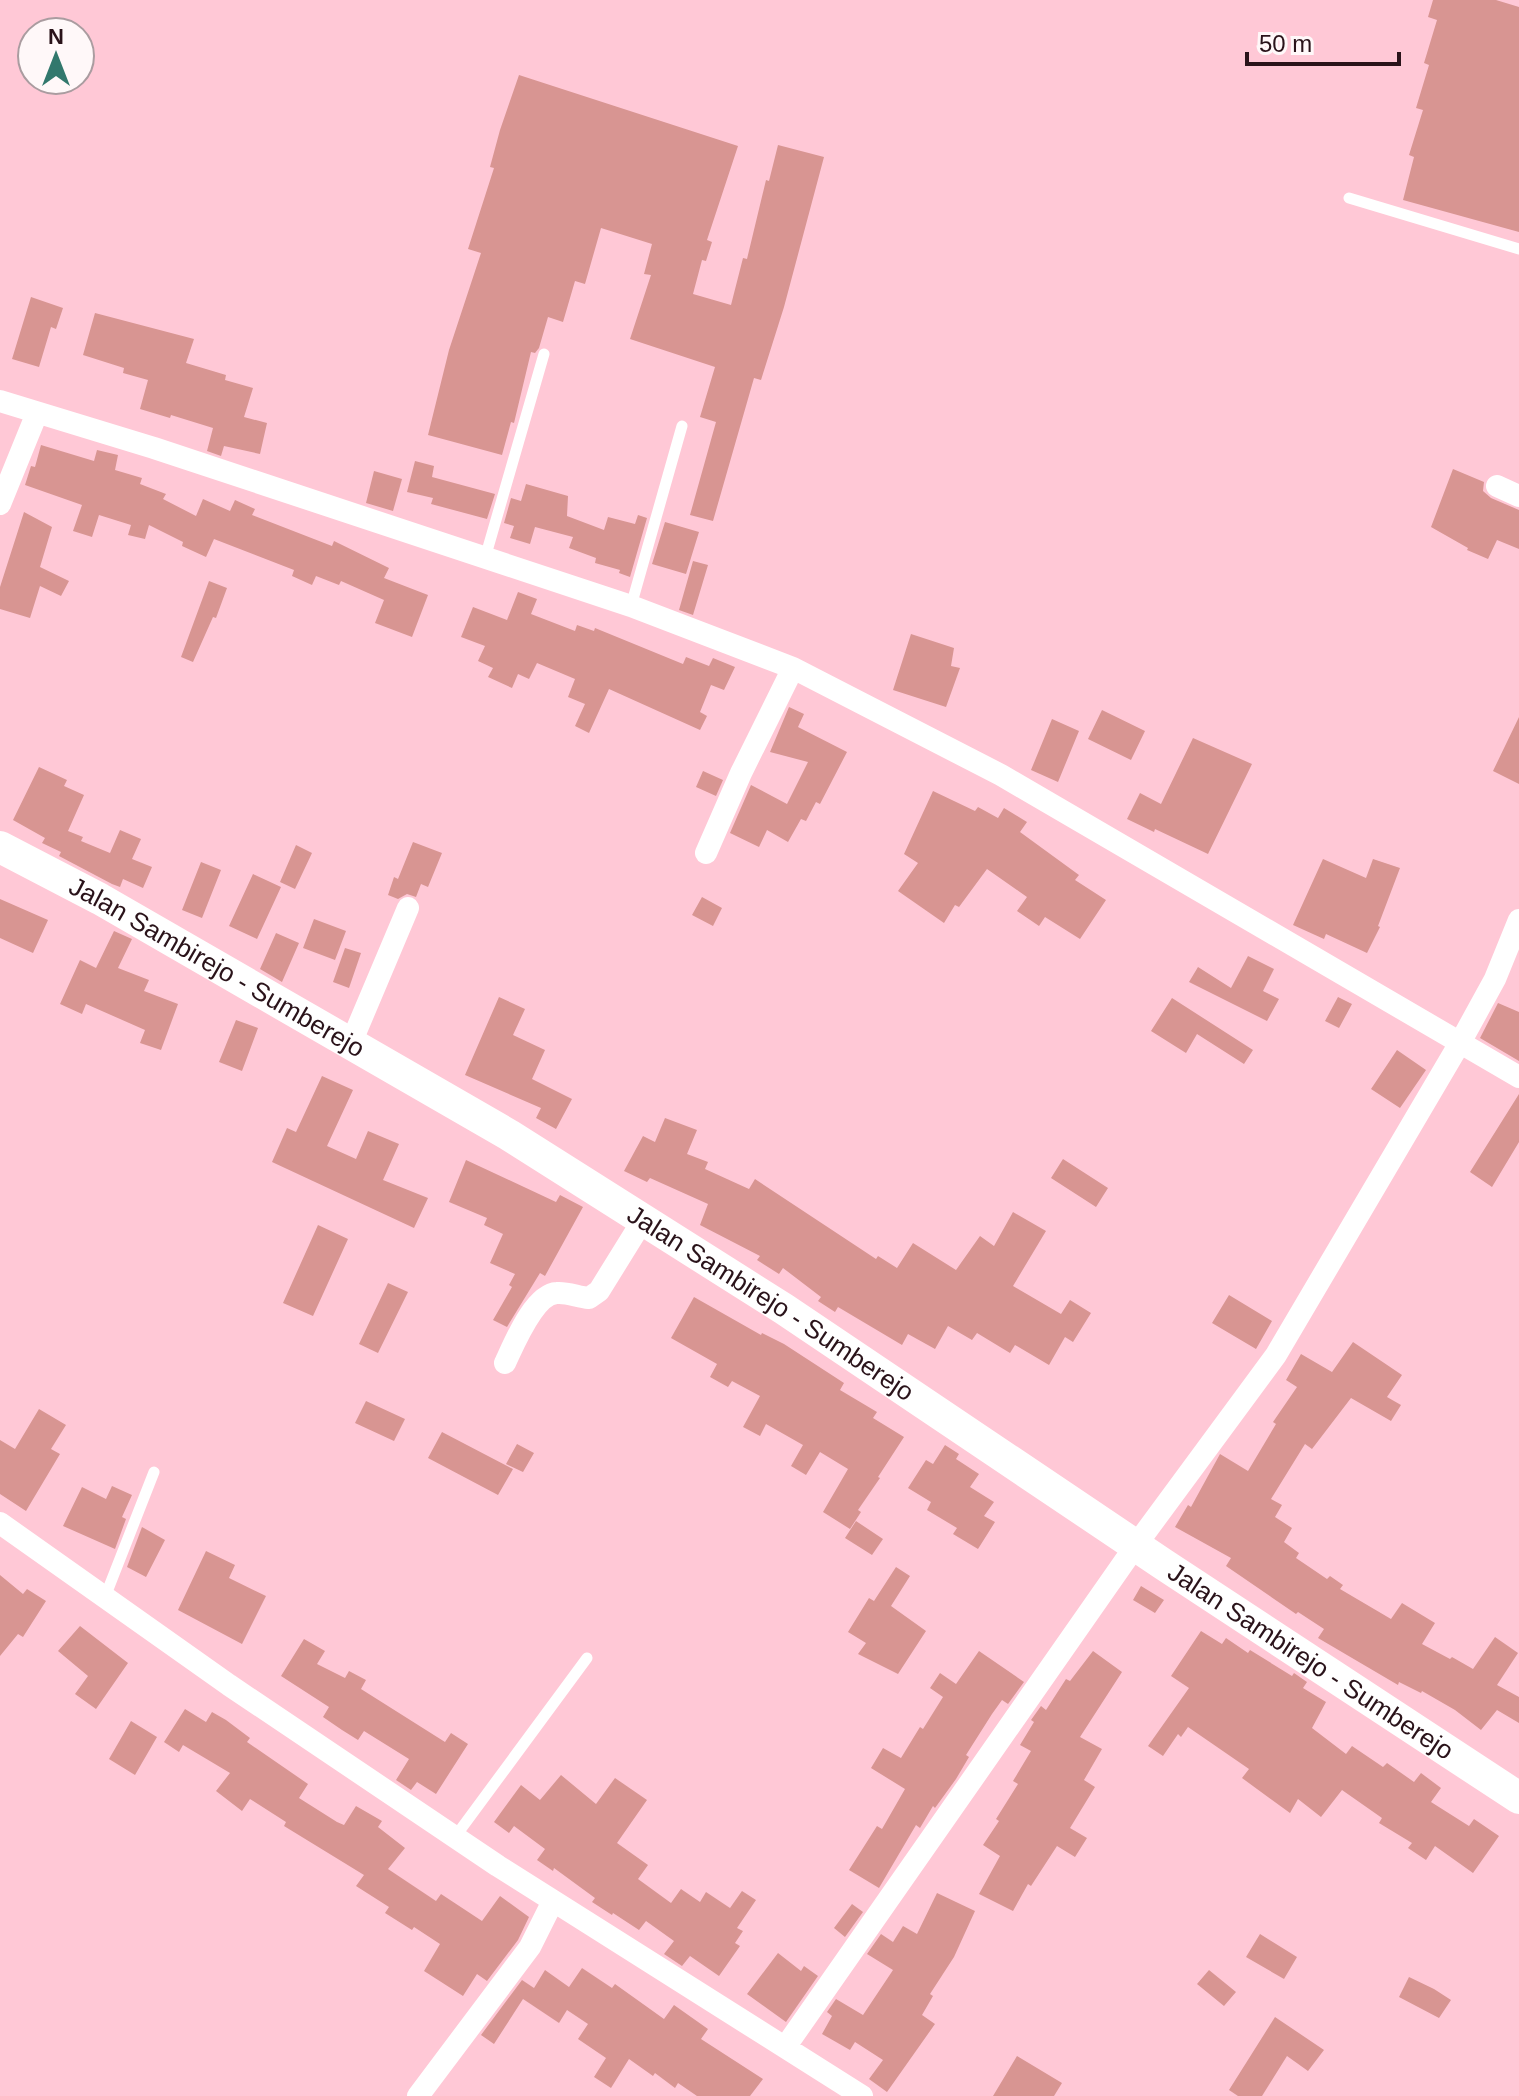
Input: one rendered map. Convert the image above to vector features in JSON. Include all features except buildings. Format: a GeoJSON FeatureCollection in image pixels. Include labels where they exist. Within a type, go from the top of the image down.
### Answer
{"type":"FeatureCollection","features":[{"type":"Feature","properties":{"kind":"main road","name":"Jalan Sambirejo - Sumberejo"},"geometry":{"type":"LineString","coordinates":[[0,847],[100,899],[509,1135],[784,1309],[1519,1798]]}},
{"type":"Feature","properties":{"kind":"street"},"geometry":{"type":"LineString","coordinates":[[0,401],[154,448],[631,606],[793,668],[1001,775],[1519,1077]]}},
{"type":"Feature","properties":{"kind":"street"},"geometry":{"type":"LineString","coordinates":[[0,504],[37,413]]}},
{"type":"Feature","properties":{"kind":"street"},"geometry":{"type":"LineString","coordinates":[[1497,486],[1519,496]]}},
{"type":"Feature","properties":{"kind":"street"},"geometry":{"type":"LineString","coordinates":[[706,853],[793,668]]}},
{"type":"Feature","properties":{"kind":"street"},"geometry":{"type":"LineString","coordinates":[[351,1043],[408,908]]}},
{"type":"Feature","properties":{"kind":"street"},"geometry":{"type":"LineString","coordinates":[[786,2046],[1136,1545],[1276,1355],[1461,1041],[1495,979],[1519,920]]}},
{"type":"Feature","properties":{"kind":"street"},"geometry":{"type":"LineString","coordinates":[[505,1363],[523,1326],[544,1298],[559,1293],[589,1298],[599,1291],[643,1220]]}},
{"type":"Feature","properties":{"kind":"street"},"geometry":{"type":"LineString","coordinates":[[0,1523],[229,1685],[455,1837],[654,1967],[786,2046],[862,2096]]}},
{"type":"Feature","properties":{"kind":"street"},"geometry":{"type":"LineString","coordinates":[[418,2096],[530,1947],[553,1901]]}},
{"type":"Feature","properties":{"kind":"lane"},"geometry":{"type":"LineString","coordinates":[[1349,198],[1519,249]]}},
{"type":"Feature","properties":{"kind":"lane"},"geometry":{"type":"LineString","coordinates":[[485,558],[544,354]]}},
{"type":"Feature","properties":{"kind":"lane"},"geometry":{"type":"LineString","coordinates":[[631,606],[682,426]]}},
{"type":"Feature","properties":{"kind":"lane"},"geometry":{"type":"LineString","coordinates":[[105,1597],[154,1472]]}},
{"type":"Feature","properties":{"kind":"lane"},"geometry":{"type":"LineString","coordinates":[[455,1837],[587,1658]]}}]}
